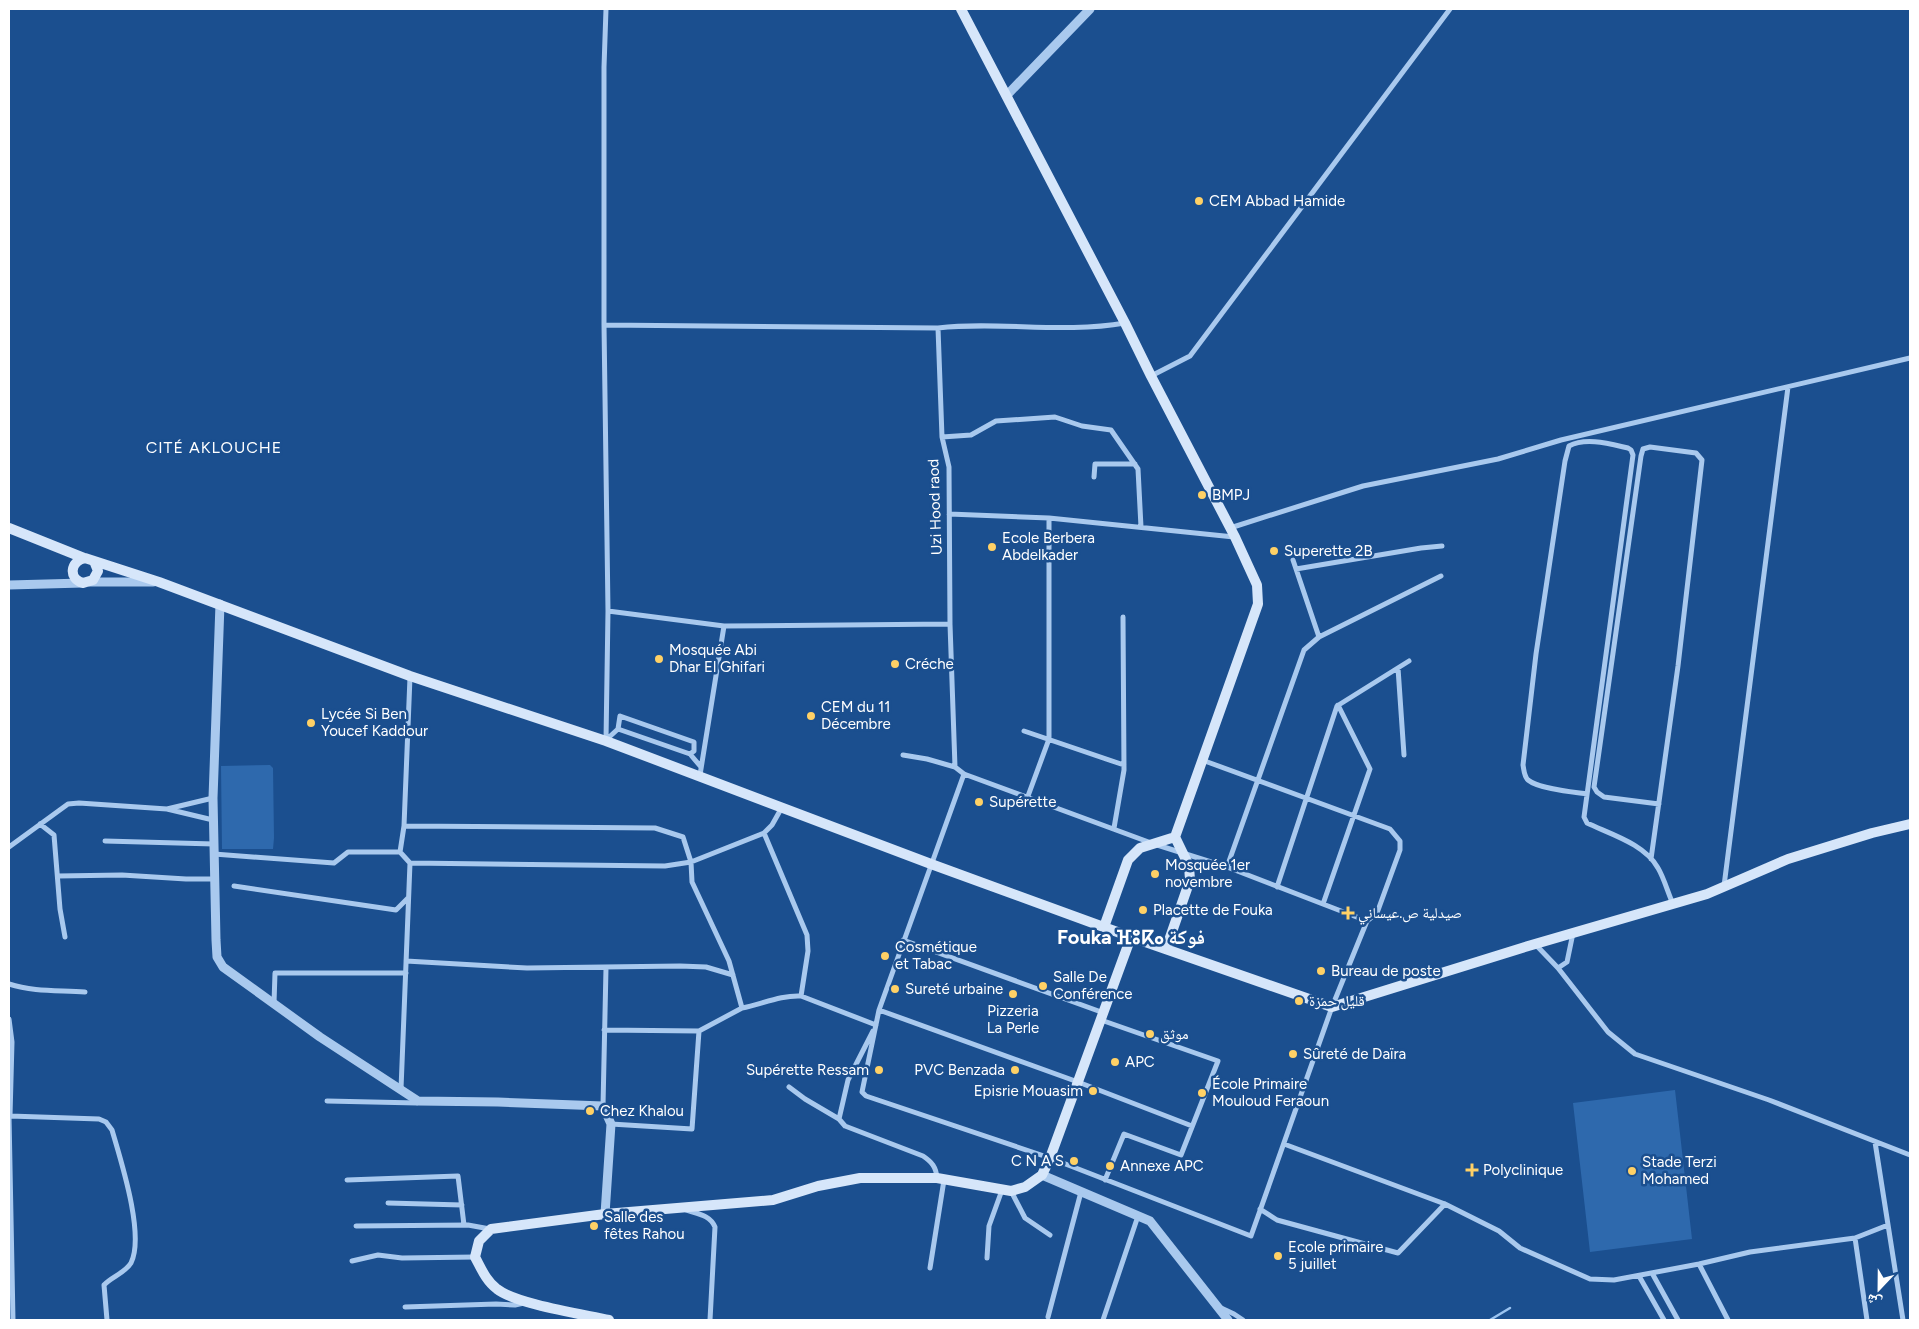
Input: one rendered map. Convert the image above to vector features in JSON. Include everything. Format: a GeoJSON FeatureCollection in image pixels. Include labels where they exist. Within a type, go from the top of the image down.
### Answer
{"type":"FeatureCollection","features":[{"type":"Feature","properties":{"kind":"main road"},"geometry":{"type":"LineString","coordinates":[[961,9],[1125,323],[1232,532],[1257,585],[1258,604],[1174,837],[1188,866],[1190,880],[1166,950]]}},
{"type":"Feature","properties":{"kind":"main road"},"geometry":{"type":"LineString","coordinates":[[9,528],[94,562],[159,582],[220,604],[410,676],[701,771],[781,809],[1104,928],[1332,1008],[1534,944],[1707,894],[1788,859],[1872,832],[1910,824]]}},
{"type":"Feature","properties":{"kind":"main road"},"geometry":{"type":"LineString","coordinates":[[84,558],[80,558],[74,564],[72,572],[76,579],[87,582],[97,574],[98,568],[94,562]]}},
{"type":"Feature","properties":{"kind":"main road"},"geometry":{"type":"LineString","coordinates":[[1104,928],[1128,860],[1140,848],[1174,837]]}},
{"type":"Feature","properties":{"kind":"main road"},"geometry":{"type":"LineString","coordinates":[[608,1320],[514,1298],[497,1289],[484,1274],[475,1257],[479,1241],[491,1229],[605,1214],[773,1200],[818,1186],[860,1178],[941,1179],[1007,1190],[1025,1186],[1042,1175],[1050,1158],[1131,937]]}},
{"type":"Feature","properties":{"kind":"street"},"geometry":{"type":"LineString","coordinates":[[606,9],[604,67],[604,324],[608,611],[606,741]]}},
{"type":"Feature","properties":{"kind":"street"},"geometry":{"type":"LineString","coordinates":[[1007,95],[1090,9]]}},
{"type":"Feature","properties":{"kind":"street"},"geometry":{"type":"LineString","coordinates":[[1151,376],[1190,356],[1450,9]]}},
{"type":"Feature","properties":{"kind":"street"},"geometry":{"type":"LineString","coordinates":[[604,324],[938,328],[957,325],[1098,328],[1125,323]]}},
{"type":"Feature","properties":{"kind":"street","name":"Uzi Hood raod"},"geometry":{"type":"LineString","coordinates":[[938,328],[942,437],[949,467],[950,624],[955,767]]}},
{"type":"Feature","properties":{"kind":"street"},"geometry":{"type":"LineString","coordinates":[[949,514],[1049,518],[1141,527],[1232,532],[1363,486],[1498,459],[1561,440],[1910,358]]}},
{"type":"Feature","properties":{"kind":"street"},"geometry":{"type":"LineString","coordinates":[[1724,886],[1788,387]]}},
{"type":"Feature","properties":{"kind":"street"},"geometry":{"type":"LineString","coordinates":[[942,437],[971,435],[996,421],[1055,418],[1082,426],[1111,430],[1138,468],[1141,527]]}},
{"type":"Feature","properties":{"kind":"street"},"geometry":{"type":"LineString","coordinates":[[1587,794],[1531,782],[1524,774],[1523,765],[1536,654],[1564,467],[1569,446],[1580,442],[1597,442],[1628,448],[1633,456],[1587,794],[1584,816],[1588,823],[1638,848],[1651,859],[1659,868],[1673,904]]}},
{"type":"Feature","properties":{"kind":"street"},"geometry":{"type":"LineString","coordinates":[[1651,859],[1659,804],[1678,666],[1702,460],[1696,453],[1650,448],[1643,449],[1641,456],[1594,787],[1604,797],[1659,804]]}},
{"type":"Feature","properties":{"kind":"street"},"geometry":{"type":"LineString","coordinates":[[1094,477],[1095,464],[1135,464]]}},
{"type":"Feature","properties":{"kind":"street"},"geometry":{"type":"LineString","coordinates":[[1028,796],[1048,739],[1049,518]]}},
{"type":"Feature","properties":{"kind":"street"},"geometry":{"type":"LineString","coordinates":[[1296,569],[1442,546]]}},
{"type":"Feature","properties":{"kind":"street"},"geometry":{"type":"LineString","coordinates":[[1293,560],[1319,637]]}},
{"type":"Feature","properties":{"kind":"street"},"geometry":{"type":"LineString","coordinates":[[1227,867],[1304,650],[1319,637],[1440,576]]}},
{"type":"Feature","properties":{"kind":"street"},"geometry":{"type":"LineString","coordinates":[[9,585],[159,582]]}},
{"type":"Feature","properties":{"kind":"street"},"geometry":{"type":"LineString","coordinates":[[220,604],[213,798],[217,958],[223,967],[234,976],[320,1037],[418,1101]]}},
{"type":"Feature","properties":{"kind":"street"},"geometry":{"type":"LineString","coordinates":[[608,611],[724,626],[950,624]]}},
{"type":"Feature","properties":{"kind":"street"},"geometry":{"type":"LineString","coordinates":[[1114,828],[1124,765],[1123,617]]}},
{"type":"Feature","properties":{"kind":"street"},"geometry":{"type":"LineString","coordinates":[[701,771],[724,626]]}},
{"type":"Feature","properties":{"kind":"street"},"geometry":{"type":"LineString","coordinates":[[1277,886],[1338,705],[1409,661]]}},
{"type":"Feature","properties":{"kind":"street"},"geometry":{"type":"LineString","coordinates":[[1398,668],[1404,755]]}},
{"type":"Feature","properties":{"kind":"street"},"geometry":{"type":"LineString","coordinates":[[402,1089],[410,864],[400,852],[404,826],[410,676]]}},
{"type":"Feature","properties":{"kind":"street"},"geometry":{"type":"LineString","coordinates":[[1323,904],[1370,769],[1338,705]]}},
{"type":"Feature","properties":{"kind":"street"},"geometry":{"type":"LineString","coordinates":[[606,741],[618,729],[620,716],[694,742],[694,751],[690,754]]}},
{"type":"Feature","properties":{"kind":"street"},"geometry":{"type":"LineString","coordinates":[[618,729],[690,754],[701,771]]}},
{"type":"Feature","properties":{"kind":"street"},"geometry":{"type":"LineString","coordinates":[[1024,731],[1124,765]]}},
{"type":"Feature","properties":{"kind":"street"},"geometry":{"type":"LineString","coordinates":[[903,755],[955,767],[964,774],[1154,844],[1227,867],[1367,921]]}},
{"type":"Feature","properties":{"kind":"street"},"geometry":{"type":"LineString","coordinates":[[964,774],[879,1010],[862,1092],[866,1096],[1050,1158],[1251,1236],[1332,1008],[1367,921],[1377,913],[1400,850],[1400,841],[1390,829],[1202,760]]}},
{"type":"Feature","properties":{"kind":"street"},"geometry":{"type":"LineString","coordinates":[[167,809],[213,798]]}},
{"type":"Feature","properties":{"kind":"street"},"geometry":{"type":"LineString","coordinates":[[9,847],[68,804],[79,803],[167,809],[213,820]]}},
{"type":"Feature","properties":{"kind":"street"},"geometry":{"type":"LineString","coordinates":[[410,864],[665,866],[691,862],[764,833],[772,825],[781,809]]}},
{"type":"Feature","properties":{"kind":"street"},"geometry":{"type":"LineString","coordinates":[[40,824],[54,835],[60,908],[65,937]]}},
{"type":"Feature","properties":{"kind":"street"},"geometry":{"type":"LineString","coordinates":[[404,826],[656,828],[683,837],[691,862],[692,882],[729,961],[742,1008]]}},
{"type":"Feature","properties":{"kind":"street"},"geometry":{"type":"LineString","coordinates":[[764,833],[807,935],[808,951],[801,996]]}},
{"type":"Feature","properties":{"kind":"street"},"geometry":{"type":"LineString","coordinates":[[105,841],[214,844]]}},
{"type":"Feature","properties":{"kind":"street"},"geometry":{"type":"LineString","coordinates":[[214,854],[334,863],[348,852],[400,852]]}},
{"type":"Feature","properties":{"kind":"street"},"geometry":{"type":"LineString","coordinates":[[58,876],[122,875],[186,879],[214,878]]}},
{"type":"Feature","properties":{"kind":"street"},"geometry":{"type":"LineString","coordinates":[[234,886],[396,910],[408,898]]}},
{"type":"Feature","properties":{"kind":"street"},"geometry":{"type":"LineString","coordinates":[[1558,968],[1567,962],[1573,933]]}},
{"type":"Feature","properties":{"kind":"street"},"geometry":{"type":"LineString","coordinates":[[903,940],[1218,1061],[1181,1155],[1124,1134],[1105,1180]]}},
{"type":"Feature","properties":{"kind":"street"},"geometry":{"type":"LineString","coordinates":[[1534,944],[1558,968],[1608,1032],[1635,1054],[1769,1100],[1910,1155]]}},
{"type":"Feature","properties":{"kind":"street"},"geometry":{"type":"LineString","coordinates":[[406,961],[527,968],[706,967],[733,975]]}},
{"type":"Feature","properties":{"kind":"street"},"geometry":{"type":"LineString","coordinates":[[605,1214],[611,1124],[603,1106],[606,968]]}},
{"type":"Feature","properties":{"kind":"street"},"geometry":{"type":"LineString","coordinates":[[274,1003],[275,973],[406,973]]}},
{"type":"Feature","properties":{"kind":"street"},"geometry":{"type":"LineString","coordinates":[[9,984],[34,990],[85,992]]}},
{"type":"Feature","properties":{"kind":"street"},"geometry":{"type":"LineString","coordinates":[[604,1030],[699,1031],[742,1008],[788,995],[801,996],[876,1025]]}},
{"type":"Feature","properties":{"kind":"street"},"geometry":{"type":"LineString","coordinates":[[879,1010],[1078,1082],[1192,1126]]}},
{"type":"Feature","properties":{"kind":"street"},"geometry":{"type":"LineString","coordinates":[[9,1020],[12,1042],[9,1116],[13,1320]]}},
{"type":"Feature","properties":{"kind":"street"},"geometry":{"type":"LineString","coordinates":[[839,1119],[848,1080],[862,1049],[876,1025]]}},
{"type":"Feature","properties":{"kind":"street"},"geometry":{"type":"LineString","coordinates":[[611,1124],[692,1129],[699,1031]]}},
{"type":"Feature","properties":{"kind":"street"},"geometry":{"type":"LineString","coordinates":[[790,1087],[805,1099],[839,1119],[845,1126],[923,1156],[931,1161],[941,1179],[930,1268]]}},
{"type":"Feature","properties":{"kind":"street"},"geometry":{"type":"LineString","coordinates":[[327,1102],[498,1102],[603,1106]]}},
{"type":"Feature","properties":{"kind":"street"},"geometry":{"type":"LineString","coordinates":[[9,1116],[99,1120],[106,1122],[112,1130],[134,1216],[136,1234],[134,1252],[130,1264],[122,1272],[110,1278],[104,1285],[107,1320]]}},
{"type":"Feature","properties":{"kind":"street"},"geometry":{"type":"LineString","coordinates":[[1875,1142],[1904,1320]]}},
{"type":"Feature","properties":{"kind":"street"},"geometry":{"type":"LineString","coordinates":[[1284,1144],[1445,1204],[1499,1231],[1520,1248],[1590,1279],[1614,1280],[1750,1252],[1855,1238],[1888,1225]]}},
{"type":"Feature","properties":{"kind":"street"},"geometry":{"type":"LineString","coordinates":[[1042,1175],[1150,1222],[1228,1320]]}},
{"type":"Feature","properties":{"kind":"street"},"geometry":{"type":"LineString","coordinates":[[347,1180],[458,1176],[464,1225]]}},
{"type":"Feature","properties":{"kind":"street"},"geometry":{"type":"LineString","coordinates":[[1007,1190],[1025,1218],[1050,1234]]}},
{"type":"Feature","properties":{"kind":"street"},"geometry":{"type":"LineString","coordinates":[[987,1258],[989,1226],[1007,1190]]}},
{"type":"Feature","properties":{"kind":"street"},"geometry":{"type":"LineString","coordinates":[[1048,1317],[1082,1192]]}},
{"type":"Feature","properties":{"kind":"street"},"geometry":{"type":"LineString","coordinates":[[388,1203],[462,1204]]}},
{"type":"Feature","properties":{"kind":"street"},"geometry":{"type":"LineString","coordinates":[[1260,1209],[1277,1220],[1398,1253],[1445,1204]]}},
{"type":"Feature","properties":{"kind":"street"},"geometry":{"type":"LineString","coordinates":[[679,1208],[708,1217],[712,1220],[715,1227],[710,1320]]}},
{"type":"Feature","properties":{"kind":"street"},"geometry":{"type":"LineString","coordinates":[[1104,1320],[1138,1216]]}},
{"type":"Feature","properties":{"kind":"street"},"geometry":{"type":"LineString","coordinates":[[356,1226],[464,1225],[491,1229]]}},
{"type":"Feature","properties":{"kind":"street"},"geometry":{"type":"LineString","coordinates":[[1855,1238],[1867,1320]]}},
{"type":"Feature","properties":{"kind":"street"},"geometry":{"type":"LineString","coordinates":[[352,1261],[378,1255],[402,1258],[475,1257]]}},
{"type":"Feature","properties":{"kind":"street"},"geometry":{"type":"LineString","coordinates":[[1699,1264],[1728,1320]]}},
{"type":"Feature","properties":{"kind":"street"},"geometry":{"type":"LineString","coordinates":[[1652,1273],[1678,1320]]}},
{"type":"Feature","properties":{"kind":"street"},"geometry":{"type":"LineString","coordinates":[[1639,1276],[1664,1320]]}},
{"type":"Feature","properties":{"kind":"street"},"geometry":{"type":"LineString","coordinates":[[405,1307],[496,1304],[515,1306],[530,1302]]}},
{"type":"Feature","properties":{"kind":"street"},"geometry":{"type":"LineString","coordinates":[[1217,1306],[1243,1320]]}},
{"type":"Feature","properties":{"kind":"shaded area"},"geometry":{"type":"Polygon","coordinates":[[[270,765],[273,768],[273,849],[222,849],[221,766],[270,765]]]}},
{"type":"Feature","properties":{"kind":"shaded area","name":"Stade Terzi Mohamed"},"geometry":{"type":"Polygon","coordinates":[[[1675,1090],[1692,1239],[1590,1252],[1573,1103],[1675,1090]]]}},
{"type":"Feature","properties":{"kind":"waterway"},"geometry":{"type":"LineString","coordinates":[[1490,1320],[1510,1308]]}},
{"type":"Feature","properties":{"kind":"place","name":"CEM Abbad Hamide"},"geometry":{"type":"Point","coordinates":[1199,201]}},
{"type":"Feature","properties":{"kind":"place","name":"BMPJ"},"geometry":{"type":"Point","coordinates":[1202,495]}},
{"type":"Feature","properties":{"kind":"place","name":"Ecole Berbera Abdelkader"},"geometry":{"type":"Point","coordinates":[992,547]}},
{"type":"Feature","properties":{"kind":"place","name":"Superette 2B"},"geometry":{"type":"Point","coordinates":[1274,551]}},
{"type":"Feature","properties":{"kind":"place","name":"Mosquée Abi Dhar El Ghifari"},"geometry":{"type":"Point","coordinates":[659,659]}},
{"type":"Feature","properties":{"kind":"place","name":"Créche"},"geometry":{"type":"Point","coordinates":[895,664]}},
{"type":"Feature","properties":{"kind":"place","name":"CEM du 11 Décembre"},"geometry":{"type":"Point","coordinates":[811,716]}},
{"type":"Feature","properties":{"kind":"place","name":"Lycée Si Ben Youcef Kaddour"},"geometry":{"type":"Point","coordinates":[311,723]}},
{"type":"Feature","properties":{"kind":"place","name":"Supérette"},"geometry":{"type":"Point","coordinates":[979,802]}},
{"type":"Feature","properties":{"kind":"place","name":"Mosquée 1er novembre"},"geometry":{"type":"Point","coordinates":[1155,874]}},
{"type":"Feature","properties":{"kind":"place","name":"Placette de Fouka"},"geometry":{"type":"Point","coordinates":[1143,910]}},
{"type":"Feature","properties":{"kind":"place","name":"صيدلية ص.عيساني"},"geometry":{"type":"Point","coordinates":[1348,913]}},
{"type":"Feature","properties":{"kind":"place","name":"Cosmétique et Tabac"},"geometry":{"type":"Point","coordinates":[885,956]}},
{"type":"Feature","properties":{"kind":"place","name":"Bureau de poste"},"geometry":{"type":"Point","coordinates":[1321,971]}},
{"type":"Feature","properties":{"kind":"place","name":"Salle De Conférence"},"geometry":{"type":"Point","coordinates":[1043,986]}},
{"type":"Feature","properties":{"kind":"place","name":"Sureté urbaine"},"geometry":{"type":"Point","coordinates":[895,989]}},
{"type":"Feature","properties":{"kind":"place","name":"Pizzeria La Perle"},"geometry":{"type":"Point","coordinates":[1013,994]}},
{"type":"Feature","properties":{"kind":"place","name":"قليل حمزة"},"geometry":{"type":"Point","coordinates":[1299,1001]}},
{"type":"Feature","properties":{"kind":"place","name":"موثق"},"geometry":{"type":"Point","coordinates":[1150,1034]}},
{"type":"Feature","properties":{"kind":"place","name":"Sûreté de Daïra"},"geometry":{"type":"Point","coordinates":[1293,1054]}},
{"type":"Feature","properties":{"kind":"place","name":"APC"},"geometry":{"type":"Point","coordinates":[1115,1062]}},
{"type":"Feature","properties":{"kind":"place","name":"Supérette Ressam"},"geometry":{"type":"Point","coordinates":[879,1070]}},
{"type":"Feature","properties":{"kind":"place","name":"PVC Benzada"},"geometry":{"type":"Point","coordinates":[1015,1070]}},
{"type":"Feature","properties":{"kind":"place","name":"Episrie Mouasim"},"geometry":{"type":"Point","coordinates":[1093,1091]}},
{"type":"Feature","properties":{"kind":"place","name":"École Primaire Mouloud Feraoun"},"geometry":{"type":"Point","coordinates":[1202,1093]}},
{"type":"Feature","properties":{"kind":"place","name":"Chez Khalou"},"geometry":{"type":"Point","coordinates":[590,1111]}},
{"type":"Feature","properties":{"kind":"place","name":"C N A S"},"geometry":{"type":"Point","coordinates":[1074,1161]}},
{"type":"Feature","properties":{"kind":"place","name":"Annexe APC"},"geometry":{"type":"Point","coordinates":[1110,1166]}},
{"type":"Feature","properties":{"kind":"place","name":"Polyclinique"},"geometry":{"type":"Point","coordinates":[1472,1170]}},
{"type":"Feature","properties":{"kind":"place","name":"Stade Terzi Mohamed"},"geometry":{"type":"Point","coordinates":[1632,1171]}},
{"type":"Feature","properties":{"kind":"place","name":"Salle des fêtes Rahou"},"geometry":{"type":"Point","coordinates":[594,1226]}},
{"type":"Feature","properties":{"kind":"place","name":"Ecole primaire 5 juillet"},"geometry":{"type":"Point","coordinates":[1278,1256]}},
{"type":"Feature","properties":{"kind":"district","name":"CITÉ AKLOUCHE"},"geometry":{"type":"Point","coordinates":[214,447]}},
{"type":"Feature","properties":{"kind":"district","name":"Fouka ⴼⵓⴽⴰ فوكة"},"geometry":{"type":"Point","coordinates":[1131,937]}}]}
